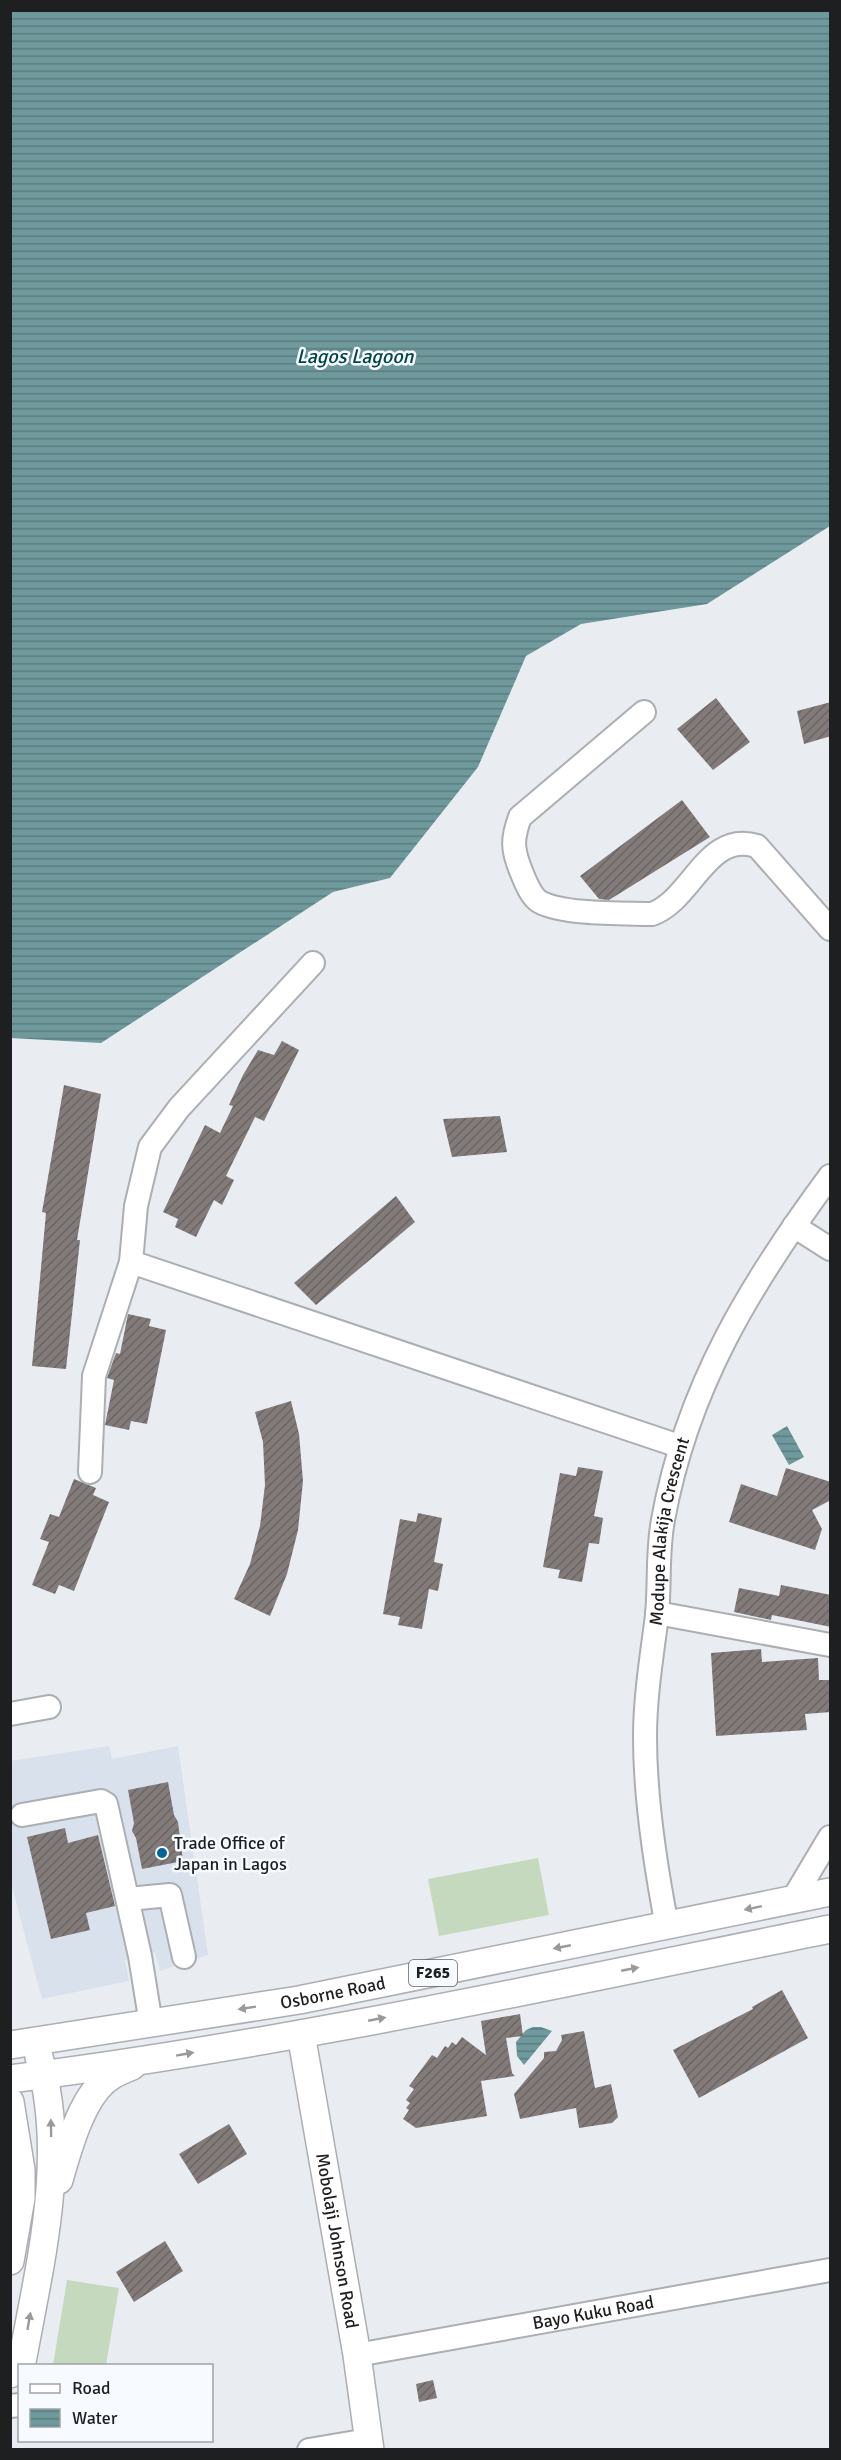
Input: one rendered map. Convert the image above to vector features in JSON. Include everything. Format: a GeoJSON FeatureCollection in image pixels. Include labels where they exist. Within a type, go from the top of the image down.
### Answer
{"type":"FeatureCollection","features":[{"type":"Feature","properties":{"kind":"main road","name":"Osborne Road"},"geometry":{"type":"LineString","coordinates":[[18,2041],[151,2024],[299,2000],[831,1892]]}},
{"type":"Feature","properties":{"kind":"main road","name":"Osborne Road"},"geometry":{"type":"LineString","coordinates":[[10,2079],[142,2061],[301,2034],[831,1929]]}},
{"type":"Feature","properties":{"kind":"main road","name":"Mobolaji Johnson Road"},"geometry":{"type":"LineString","coordinates":[[301,2034],[357,2355],[369,2445]]}},
{"type":"Feature","properties":{"kind":"main road"},"geometry":{"type":"LineString","coordinates":[[18,2041],[44,2074],[52,2126],[48,2216],[20,2364]]}},
{"type":"Feature","properties":{"kind":"main road"},"geometry":{"type":"LineString","coordinates":[[48,2216],[80,2118],[109,2077],[142,2061]]}},
{"type":"Feature","properties":{"kind":"main road"},"geometry":{"type":"LineString","coordinates":[[10,2102],[21,2198],[10,2261]]}},
{"type":"Feature","properties":{"kind":"street"},"geometry":{"type":"LineString","coordinates":[[645,712],[520,817],[513,839],[516,858],[526,884],[538,902],[561,909],[652,914],[665,909],[677,898],[715,853],[730,844],[744,842],[757,846],[831,929]]}},
{"type":"Feature","properties":{"kind":"street"},"geometry":{"type":"LineString","coordinates":[[90,1472],[94,1376],[131,1262],[136,1206],[150,1147],[193,1092],[314,963]]}},
{"type":"Feature","properties":{"kind":"street","name":"Modupe Alakija Crescent"},"geometry":{"type":"LineString","coordinates":[[667,1926],[655,1863],[645,1737],[649,1671],[657,1613],[662,1522],[679,1446],[713,1362],[756,1282],[831,1176]]}},
{"type":"Feature","properties":{"kind":"street"},"geometry":{"type":"LineString","coordinates":[[794,1226],[831,1249]]}},
{"type":"Feature","properties":{"kind":"street"},"geometry":{"type":"LineString","coordinates":[[131,1262],[679,1446]]}},
{"type":"Feature","properties":{"kind":"street"},"geometry":{"type":"LineString","coordinates":[[657,1613],[831,1644]]}},
{"type":"Feature","properties":{"kind":"street"},"geometry":{"type":"LineString","coordinates":[[10,1714],[49,1707]]}},
{"type":"Feature","properties":{"kind":"street"},"geometry":{"type":"LineString","coordinates":[[22,1815],[101,1801],[106,1804],[128,1899],[151,2024]]}},
{"type":"Feature","properties":{"kind":"street"},"geometry":{"type":"LineString","coordinates":[[793,1899],[831,1837]]}},
{"type":"Feature","properties":{"kind":"street"},"geometry":{"type":"LineString","coordinates":[[128,1899],[170,1895],[184,1958]]}},
{"type":"Feature","properties":{"kind":"street","name":"Bayo Kuku Road"},"geometry":{"type":"LineString","coordinates":[[357,2355],[831,2270]]}},
{"type":"Feature","properties":{"kind":"street"},"geometry":{"type":"LineString","coordinates":[[309,2450],[369,2445]]}},
{"type":"Feature","properties":{"kind":"shaded area"},"geometry":{"type":"Polygon","coordinates":[[[109,1746],[112,1759],[178,1746],[208,1955],[160,1971],[155,1952],[125,1960],[129,1981],[42,1999],[11,1883],[10,1761],[109,1746]]]}},
{"type":"Feature","properties":{"kind":"green space"},"geometry":{"type":"Polygon","coordinates":[[[538,1858],[549,1915],[439,1936],[428,1879],[538,1858]]]}},
{"type":"Feature","properties":{"kind":"green space"},"geometry":{"type":"Polygon","coordinates":[[[67,2280],[119,2288],[106,2364],[53,2364],[67,2280]]]}},
{"type":"Feature","properties":{"kind":"water","name":"Lagos Lagoon"},"geometry":{"type":"Polygon","coordinates":[[[10,11],[830,11],[830,526],[707,604],[581,624],[526,656],[478,767],[390,878],[333,892],[101,1043],[11,1038],[10,11]]]}},
{"type":"Feature","properties":{"kind":"water"},"geometry":{"type":"Polygon","coordinates":[[[787,1426],[804,1457],[789,1465],[772,1435],[787,1426]]]}},
{"type":"Feature","properties":{"kind":"water"},"geometry":{"type":"Polygon","coordinates":[[[533,2027],[552,2031],[524,2065],[517,2056],[516,2042],[526,2030],[533,2027]]]}},
{"type":"Feature","properties":{"kind":"building"},"geometry":{"type":"Polygon","coordinates":[[[716,698],[750,742],[713,770],[677,729],[716,698]]]}},
{"type":"Feature","properties":{"kind":"building"},"geometry":{"type":"Polygon","coordinates":[[[831,702],[831,736],[804,744],[797,711],[831,702]]]}},
{"type":"Feature","properties":{"kind":"building"},"geometry":{"type":"Polygon","coordinates":[[[682,800],[710,837],[609,900],[599,899],[580,876],[682,800]]]}},
{"type":"Feature","properties":{"kind":"building"},"geometry":{"type":"Polygon","coordinates":[[[282,1041],[299,1050],[264,1121],[255,1117],[226,1176],[234,1180],[222,1205],[214,1200],[196,1237],[175,1227],[178,1219],[163,1212],[205,1125],[220,1133],[233,1106],[229,1105],[258,1050],[274,1055],[282,1041]]]}},
{"type":"Feature","properties":{"kind":"building"},"geometry":{"type":"Polygon","coordinates":[[[64,1085],[101,1094],[77,1240],[80,1240],[66,1369],[32,1366],[46,1213],[42,1212],[64,1085]]]}},
{"type":"Feature","properties":{"kind":"building"},"geometry":{"type":"Polygon","coordinates":[[[500,1116],[507,1152],[452,1157],[443,1119],[500,1116]]]}},
{"type":"Feature","properties":{"kind":"building"},"geometry":{"type":"Polygon","coordinates":[[[396,1196],[415,1222],[316,1305],[294,1283],[396,1196]]]}},
{"type":"Feature","properties":{"kind":"building"},"geometry":{"type":"Polygon","coordinates":[[[128,1314],[151,1319],[149,1326],[166,1330],[147,1424],[131,1421],[129,1430],[105,1425],[114,1380],[107,1378],[116,1353],[120,1354],[128,1314]]]}},
{"type":"Feature","properties":{"kind":"building"},"geometry":{"type":"Polygon","coordinates":[[[291,1401],[299,1434],[303,1481],[298,1530],[287,1574],[270,1616],[234,1599],[250,1564],[260,1526],[265,1485],[263,1442],[255,1412],[291,1401]]]}},
{"type":"Feature","properties":{"kind":"building"},"geometry":{"type":"Polygon","coordinates":[[[578,1467],[603,1471],[594,1516],[603,1518],[599,1544],[589,1543],[582,1582],[558,1578],[560,1570],[543,1567],[560,1473],[576,1476],[578,1467]]]}},
{"type":"Feature","properties":{"kind":"building"},"geometry":{"type":"Polygon","coordinates":[[[786,1468],[831,1482],[831,1500],[812,1510],[822,1529],[815,1550],[729,1522],[741,1484],[777,1496],[786,1468]]]}},
{"type":"Feature","properties":{"kind":"building"},"geometry":{"type":"Polygon","coordinates":[[[74,1479],[96,1488],[93,1495],[109,1502],[74,1591],[59,1585],[55,1594],[32,1585],[49,1542],[40,1539],[50,1514],[59,1517],[74,1479]]]}},
{"type":"Feature","properties":{"kind":"building"},"geometry":{"type":"Polygon","coordinates":[[[418,1513],[442,1518],[434,1562],[443,1564],[438,1591],[429,1589],[422,1629],[398,1625],[400,1617],[383,1614],[400,1519],[416,1522],[418,1513]]]}},
{"type":"Feature","properties":{"kind":"building"},"geometry":{"type":"Polygon","coordinates":[[[781,1585],[831,1595],[831,1627],[772,1615],[771,1620],[734,1612],[739,1588],[779,1596],[781,1585]]]}},
{"type":"Feature","properties":{"kind":"building"},"geometry":{"type":"Polygon","coordinates":[[[761,1649],[762,1662],[818,1658],[819,1680],[831,1680],[831,1712],[805,1714],[807,1730],[716,1736],[711,1653],[761,1649]]]}},
{"type":"Feature","properties":{"kind":"building"},"geometry":{"type":"Polygon","coordinates":[[[168,1782],[174,1815],[178,1822],[183,1861],[142,1869],[136,1838],[132,1831],[134,1823],[128,1790],[168,1782]]]}},
{"type":"Feature","properties":{"kind":"building"},"geometry":{"type":"Polygon","coordinates":[[[65,1828],[68,1843],[98,1835],[115,1906],[86,1913],[90,1930],[51,1939],[27,1837],[65,1828]]]}},
{"type":"Feature","properties":{"kind":"building"},"geometry":{"type":"Polygon","coordinates":[[[782,1990],[808,2038],[699,2098],[673,2050],[753,2009],[752,2007],[782,1990]]]}},
{"type":"Feature","properties":{"kind":"building"},"geometry":{"type":"Polygon","coordinates":[[[520,2014],[523,2036],[506,2038],[512,2073],[515,2076],[481,2081],[487,2116],[416,2128],[403,2119],[409,2110],[406,2108],[410,2103],[406,2100],[414,2089],[409,2086],[432,2055],[437,2058],[445,2046],[448,2048],[452,2042],[456,2045],[462,2037],[486,2055],[481,2021],[520,2014]]]}},
{"type":"Feature","properties":{"kind":"building"},"geometry":{"type":"Polygon","coordinates":[[[584,2031],[595,2088],[611,2084],[618,2117],[612,2123],[579,2128],[576,2108],[520,2119],[514,2094],[544,2058],[544,2052],[556,2051],[562,2040],[561,2035],[584,2031]]]}},
{"type":"Feature","properties":{"kind":"building"},"geometry":{"type":"Polygon","coordinates":[[[229,2124],[247,2154],[198,2184],[179,2154],[229,2124]]]}},
{"type":"Feature","properties":{"kind":"building"},"geometry":{"type":"Polygon","coordinates":[[[165,2241],[183,2271],[134,2302],[116,2272],[165,2241]]]}},
{"type":"Feature","properties":{"kind":"building"},"geometry":{"type":"Polygon","coordinates":[[[433,2380],[437,2398],[419,2402],[416,2384],[433,2380]]]}},
{"type":"Feature","properties":{"kind":"place","name":"Trade Office of Japan in Lagos"},"geometry":{"type":"Point","coordinates":[162,1853]}}]}
